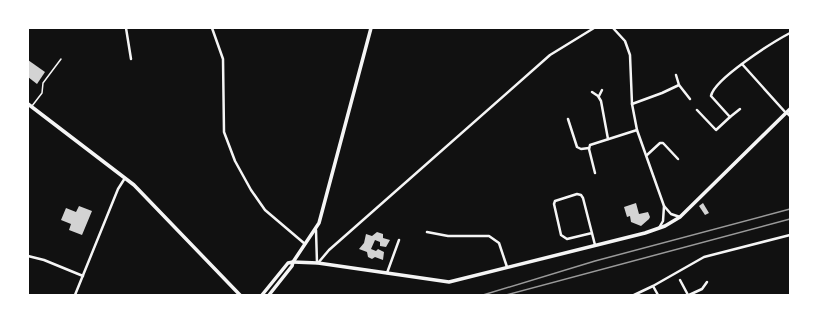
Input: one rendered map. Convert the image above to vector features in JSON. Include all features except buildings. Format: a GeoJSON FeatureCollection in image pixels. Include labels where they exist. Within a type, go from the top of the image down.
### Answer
{"type":"FeatureCollection","features":[{"type":"Feature","properties":{"kind":"street"},"geometry":{"type":"LineString","coordinates":[[126,28],[131,59]]}},
{"type":"Feature","properties":{"kind":"street"},"geometry":{"type":"LineString","coordinates":[[212,28],[223,59],[224,132],[236,161],[251,190],[265,210],[305,244]]}},
{"type":"Feature","properties":{"kind":"street"},"geometry":{"type":"LineString","coordinates":[[269,295],[292,266],[305,244],[316,230],[322,213],[371,28]]}},
{"type":"Feature","properties":{"kind":"street"},"geometry":{"type":"LineString","coordinates":[[318,263],[334,244],[550,55],[594,28]]}},
{"type":"Feature","properties":{"kind":"street"},"geometry":{"type":"LineString","coordinates":[[613,28],[625,41],[630,55],[632,104],[638,130],[664,206],[663,221],[659,228]]}},
{"type":"Feature","properties":{"kind":"street"},"geometry":{"type":"LineString","coordinates":[[730,117],[711,96],[714,89],[742,64],[790,33]]}},
{"type":"Feature","properties":{"kind":"street"},"geometry":{"type":"LineString","coordinates":[[742,64],[788,112],[790,116]]}},
{"type":"Feature","properties":{"kind":"street"},"geometry":{"type":"LineString","coordinates":[[676,75],[679,85],[690,99]]}},
{"type":"Feature","properties":{"kind":"street"},"geometry":{"type":"LineString","coordinates":[[632,104],[679,85]]}},
{"type":"Feature","properties":{"kind":"street"},"geometry":{"type":"LineString","coordinates":[[598,96],[602,90]]}},
{"type":"Feature","properties":{"kind":"street"},"geometry":{"type":"LineString","coordinates":[[592,92],[598,96],[601,101],[608,139]]}},
{"type":"Feature","properties":{"kind":"street"},"geometry":{"type":"LineString","coordinates":[[28,104],[125,178],[152,202],[240,295]]}},
{"type":"Feature","properties":{"kind":"street"},"geometry":{"type":"LineString","coordinates":[[697,110],[716,130],[740,109]]}},
{"type":"Feature","properties":{"kind":"street"},"geometry":{"type":"LineString","coordinates":[[262,295],[288,263],[293,262],[318,263],[449,282],[659,228],[680,217],[788,112]]}},
{"type":"Feature","properties":{"kind":"street"},"geometry":{"type":"LineString","coordinates":[[568,120],[577,147],[581,149],[589,148],[594,143],[638,130]]}},
{"type":"Feature","properties":{"kind":"street"},"geometry":{"type":"LineString","coordinates":[[647,155],[660,143],[663,143],[678,159]]}},
{"type":"Feature","properties":{"kind":"street"},"geometry":{"type":"LineString","coordinates":[[589,148],[595,173]]}},
{"type":"Feature","properties":{"kind":"street"},"geometry":{"type":"LineString","coordinates":[[75,295],[118,189],[125,178]]}},
{"type":"Feature","properties":{"kind":"street"},"geometry":{"type":"LineString","coordinates":[[592,233],[567,239],[564,238],[561,235],[554,204],[555,201],[577,194],[581,195],[592,233],[595,245]]}},
{"type":"Feature","properties":{"kind":"street"},"geometry":{"type":"LineString","coordinates":[[664,206],[672,214],[680,217]]}},
{"type":"Feature","properties":{"kind":"street"},"geometry":{"type":"LineString","coordinates":[[316,230],[318,263]]}},
{"type":"Feature","properties":{"kind":"street"},"geometry":{"type":"LineString","coordinates":[[427,232],[448,236],[490,236],[499,243],[507,268]]}},
{"type":"Feature","properties":{"kind":"street"},"geometry":{"type":"LineString","coordinates":[[634,295],[653,286],[704,256],[790,235]]}},
{"type":"Feature","properties":{"kind":"street"},"geometry":{"type":"LineString","coordinates":[[387,274],[399,240]]}},
{"type":"Feature","properties":{"kind":"street"},"geometry":{"type":"LineString","coordinates":[[28,256],[44,260],[83,276]]}},
{"type":"Feature","properties":{"kind":"street"},"geometry":{"type":"LineString","coordinates":[[680,280],[689,295],[702,289],[707,282]]}},
{"type":"Feature","properties":{"kind":"street"},"geometry":{"type":"LineString","coordinates":[[653,286],[658,295]]}},
{"type":"Feature","properties":{"kind":"lane"},"geometry":{"type":"LineString","coordinates":[[32,107],[42,94],[43,83],[61,59]]}},
{"type":"Feature","properties":{"kind":"railway"},"geometry":{"type":"LineString","coordinates":[[483,295],[595,261],[790,209]]}},
{"type":"Feature","properties":{"kind":"railway"},"geometry":{"type":"LineString","coordinates":[[506,295],[790,219]]}}]}
